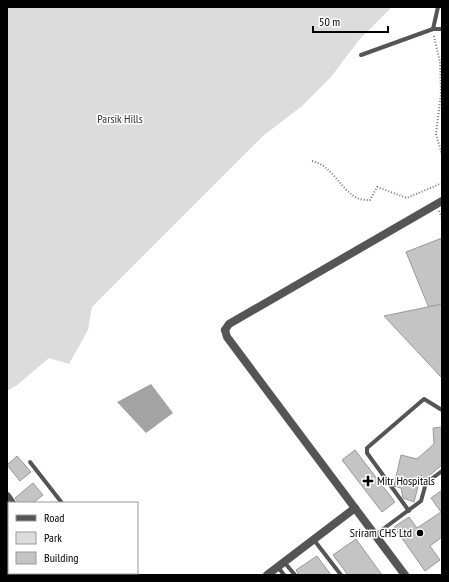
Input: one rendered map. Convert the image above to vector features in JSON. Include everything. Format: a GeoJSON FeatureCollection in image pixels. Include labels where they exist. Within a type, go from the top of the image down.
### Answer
{"type":"FeatureCollection","features":[{"type":"Feature","properties":{"kind":"street"},"geometry":{"type":"LineString","coordinates":[[405,575],[227,338],[225,330],[229,324],[442,201]]}},
{"type":"Feature","properties":{"kind":"street"},"geometry":{"type":"LineString","coordinates":[[267,575],[355,508]]}},
{"type":"Feature","properties":{"kind":"lane"},"geometry":{"type":"LineString","coordinates":[[433,29],[438,7]]}},
{"type":"Feature","properties":{"kind":"lane"},"geometry":{"type":"LineString","coordinates":[[361,55],[433,29],[442,29]]}},
{"type":"Feature","properties":{"kind":"lane"},"geometry":{"type":"LineString","coordinates":[[409,511],[367,453],[367,448],[424,400],[442,410]]}},
{"type":"Feature","properties":{"kind":"lane"},"geometry":{"type":"LineString","coordinates":[[30,462],[61,502]]}},
{"type":"Feature","properties":{"kind":"lane"},"geometry":{"type":"LineString","coordinates":[[375,535],[421,501],[426,484],[442,471]]}},
{"type":"Feature","properties":{"kind":"lane"},"geometry":{"type":"LineString","coordinates":[[314,540],[341,575]]}},
{"type":"Feature","properties":{"kind":"lane"},"geometry":{"type":"LineString","coordinates":[[281,564],[284,575]]}},
{"type":"Feature","properties":{"kind":"lane"},"geometry":{"type":"LineString","coordinates":[[281,564],[295,575]]}},
{"type":"Feature","properties":{"kind":"path"},"geometry":{"type":"LineString","coordinates":[[433,29],[440,62],[441,94],[436,134],[442,155]]}},
{"type":"Feature","properties":{"kind":"path"},"geometry":{"type":"LineString","coordinates":[[312,161],[319,162],[331,172],[346,189],[358,198],[370,200],[377,187],[407,198],[442,182]]}},
{"type":"Feature","properties":{"kind":"green space","name":"Parsik Hills"},"geometry":{"type":"Polygon","coordinates":[[[7,7],[392,7],[359,40],[331,77],[302,106],[263,136],[92,307],[88,330],[69,364],[49,358],[16,386],[7,391],[7,7]]]}},
{"type":"Feature","properties":{"kind":"shaded area"},"geometry":{"type":"Polygon","coordinates":[[[151,384],[173,413],[146,433],[117,402],[151,384]]]}},
{"type":"Feature","properties":{"kind":"building"},"geometry":{"type":"Polygon","coordinates":[[[442,238],[442,309],[431,313],[406,252],[442,238]]]}},
{"type":"Feature","properties":{"kind":"building"},"geometry":{"type":"Polygon","coordinates":[[[442,304],[442,378],[384,316],[442,304]]]}},
{"type":"Feature","properties":{"kind":"building"},"geometry":{"type":"Polygon","coordinates":[[[442,427],[442,465],[425,479],[421,475],[414,502],[403,498],[401,488],[394,486],[401,455],[417,459],[434,444],[433,428],[442,427]]]}},
{"type":"Feature","properties":{"kind":"building","name":"Mitr Hospitals"},"geometry":{"type":"Polygon","coordinates":[[[355,450],[395,502],[382,512],[342,460],[355,450]]]}},
{"type":"Feature","properties":{"kind":"building"},"geometry":{"type":"Polygon","coordinates":[[[17,456],[31,472],[20,481],[7,465],[17,456]]]}},
{"type":"Feature","properties":{"kind":"building"},"geometry":{"type":"Polygon","coordinates":[[[33,483],[43,495],[34,502],[18,502],[15,498],[33,483]]]}},
{"type":"Feature","properties":{"kind":"building","name":"Sriram CHS Ltd"},"geometry":{"type":"Polygon","coordinates":[[[442,490],[442,537],[430,546],[440,560],[425,571],[394,527],[409,517],[417,528],[441,512],[431,498],[442,490]]]}},
{"type":"Feature","properties":{"kind":"building"},"geometry":{"type":"Polygon","coordinates":[[[356,539],[382,575],[348,575],[333,555],[356,539]]]}},
{"type":"Feature","properties":{"kind":"building"},"geometry":{"type":"Polygon","coordinates":[[[8,545],[8,573],[7,572],[8,545]]]}},
{"type":"Feature","properties":{"kind":"building"},"geometry":{"type":"Polygon","coordinates":[[[317,556],[331,575],[299,575],[296,570],[317,556]]]}},
{"type":"Feature","properties":{"kind":"building"},"geometry":{"type":"Polygon","coordinates":[[[9,574],[50,575],[10,575],[9,574]]]}},
{"type":"Feature","properties":{"kind":"place","name":"Mitr Hospitals"},"geometry":{"type":"Point","coordinates":[368,481]}},
{"type":"Feature","properties":{"kind":"place","name":"Sriram CHS Ltd"},"geometry":{"type":"Point","coordinates":[420,533]}}]}
